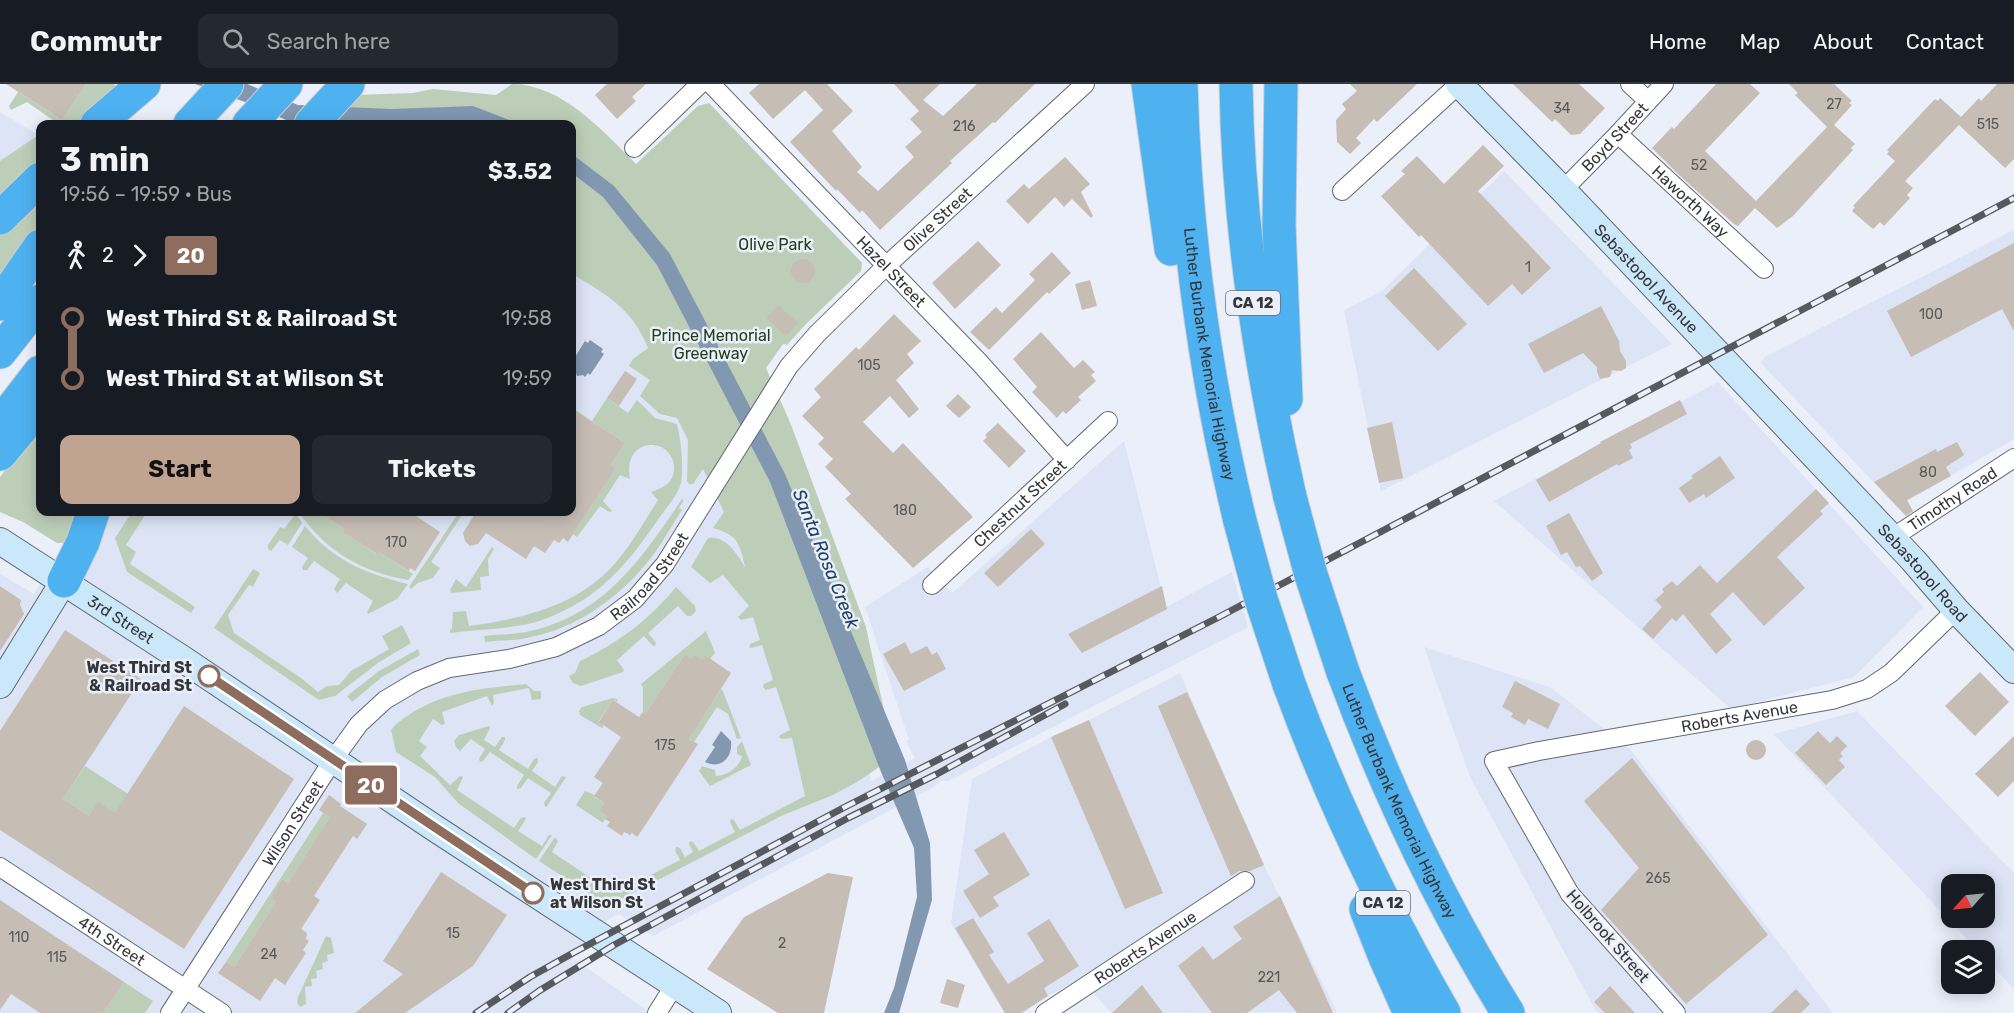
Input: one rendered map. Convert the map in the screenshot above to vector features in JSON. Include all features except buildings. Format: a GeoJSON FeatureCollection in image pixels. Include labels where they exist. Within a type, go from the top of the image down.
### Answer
{"type":"FeatureCollection","features":[{"type":"Feature","properties":{"kind":"highway"},"geometry":{"type":"LineString","coordinates":[[113,120],[144,84]]}},
{"type":"Feature","properties":{"kind":"highway"},"geometry":{"type":"LineString","coordinates":[[114,120],[164,84]]}},
{"type":"Feature","properties":{"kind":"highway"},"geometry":{"type":"LineString","coordinates":[[194,120],[226,84]]}},
{"type":"Feature","properties":{"kind":"highway"},"geometry":{"type":"LineString","coordinates":[[253,120],[286,84]]}},
{"type":"Feature","properties":{"kind":"highway"},"geometry":{"type":"LineString","coordinates":[[314,120],[348,84]]}},
{"type":"Feature","properties":{"kind":"highway","name":"Luther Burbank Memorial Highway"},"geometry":{"type":"LineString","coordinates":[[1236,84],[1241,199],[1249,276],[1266,384],[1290,497],[1311,575],[1342,672],[1387,785],[1427,869],[1471,951],[1508,1013]]}},
{"type":"Feature","properties":{"kind":"highway"},"geometry":{"type":"LineString","coordinates":[[1281,84],[1279,225],[1290,497]]}},
{"type":"Feature","properties":{"kind":"highway","name":"Luther Burbank Memorial Highway"},"geometry":{"type":"LineString","coordinates":[[1181,88],[1189,225],[1204,346],[1217,420],[1240,522],[1264,609],[1288,684],[1330,789],[1382,902],[1444,1013]]}},
{"type":"Feature","properties":{"kind":"highway"},"geometry":{"type":"LineString","coordinates":[[1150,96],[1179,298],[1217,420]]}},
{"type":"Feature","properties":{"kind":"highway"},"geometry":{"type":"LineString","coordinates":[[0,218],[36,183]]}},
{"type":"Feature","properties":{"kind":"highway"},"geometry":{"type":"LineString","coordinates":[[0,304],[36,252]]}},
{"type":"Feature","properties":{"kind":"highway"},"geometry":{"type":"LineString","coordinates":[[0,352],[36,306]]}},
{"type":"Feature","properties":{"kind":"highway"},"geometry":{"type":"LineString","coordinates":[[0,424],[36,377]]}},
{"type":"Feature","properties":{"kind":"highway"},"geometry":{"type":"LineString","coordinates":[[0,454],[36,411]]}},
{"type":"Feature","properties":{"kind":"highway"},"geometry":{"type":"LineString","coordinates":[[64,581],[80,549],[92,516]]}},
{"type":"Feature","properties":{"kind":"highway"},"geometry":{"type":"LineString","coordinates":[[1330,789],[1356,884],[1410,1013]]}},
{"type":"Feature","properties":{"kind":"highway"},"geometry":{"type":"LineString","coordinates":[[1427,869],[1531,1013]]}},
{"type":"Feature","properties":{"kind":"main road","name":"Sebastopol Avenue"},"geometry":{"type":"LineString","coordinates":[[1459,84],[1563,190],[1833,475]]}},
{"type":"Feature","properties":{"kind":"main road","name":"Sebastopol Road"},"geometry":{"type":"LineString","coordinates":[[1833,475],[2014,670]]}},
{"type":"Feature","properties":{"kind":"main road","name":"3rd Street"},"geometry":{"type":"LineString","coordinates":[[0,541],[182,658],[601,938],[718,1013]]}},
{"type":"Feature","properties":{"kind":"main road"},"geometry":{"type":"LineString","coordinates":[[0,685],[64,581]]}},
{"type":"Feature","properties":{"kind":"street"},"geometry":{"type":"LineString","coordinates":[[634,148],[700,84]]}},
{"type":"Feature","properties":{"kind":"street","name":"Hazel Street"},"geometry":{"type":"LineString","coordinates":[[711,84],[978,362],[1067,460]]}},
{"type":"Feature","properties":{"kind":"street"},"geometry":{"type":"LineString","coordinates":[[1342,191],[1459,84]]}},
{"type":"Feature","properties":{"kind":"street"},"geometry":{"type":"LineString","coordinates":[[1630,84],[1648,101]]}},
{"type":"Feature","properties":{"kind":"street","name":"Boyd Street"},"geometry":{"type":"LineString","coordinates":[[1563,190],[1664,84]]}},
{"type":"Feature","properties":{"kind":"street","name":"Olive Street"},"geometry":{"type":"LineString","coordinates":[[776,389],[789,366],[817,334],[886,266],[1080,85]]}},
{"type":"Feature","properties":{"kind":"street","name":"Haworth Way"},"geometry":{"type":"LineString","coordinates":[[1618,134],[1764,269]]}},
{"type":"Feature","properties":{"kind":"street","name":"Railroad Street"},"geometry":{"type":"LineString","coordinates":[[449,668],[509,659],[542,651],[599,626],[635,599],[665,564],[776,389]]}},
{"type":"Feature","properties":{"kind":"street","name":"Chestnut Street"},"geometry":{"type":"LineString","coordinates":[[932,585],[1107,421]]}},
{"type":"Feature","properties":{"kind":"street","name":"Timothy Road"},"geometry":{"type":"LineString","coordinates":[[1892,538],[2014,458]]}},
{"type":"Feature","properties":{"kind":"street","name":"Roberts Avenue"},"geometry":{"type":"LineString","coordinates":[[1494,761],[1539,751],[1832,700],[1867,689],[1891,673],[1956,610]]}},
{"type":"Feature","properties":{"kind":"street","name":"Wilson Street"},"geometry":{"type":"LineString","coordinates":[[170,1013],[333,760],[359,724],[385,700],[417,681],[449,668]]}},
{"type":"Feature","properties":{"kind":"street","name":"Holbrook Street"},"geometry":{"type":"LineString","coordinates":[[1494,761],[1570,894],[1676,1013]]}},
{"type":"Feature","properties":{"kind":"street","name":"4th Street"},"geometry":{"type":"LineString","coordinates":[[0,867],[222,1013]]}},
{"type":"Feature","properties":{"kind":"street","name":"Roberts Avenue"},"geometry":{"type":"LineString","coordinates":[[1045,1013],[1245,881]]}},
{"type":"Feature","properties":{"kind":"street"},"geometry":{"type":"LineString","coordinates":[[657,1013],[674,986]]}},
{"type":"Feature","properties":{"kind":"shaded area"},"geometry":{"type":"Polygon","coordinates":[[[195,84],[247,84],[298,105],[392,109],[473,106],[510,120],[286,120],[195,84]]]}},
{"type":"Feature","properties":{"kind":"shaded area"},"geometry":{"type":"Polygon","coordinates":[[[0,112],[36,134],[36,170],[0,212],[0,112]]]}},
{"type":"Feature","properties":{"kind":"shaded area"},"geometry":{"type":"Polygon","coordinates":[[[576,157],[614,186],[670,254],[785,474],[905,760],[930,843],[932,900],[899,1013],[884,1013],[894,988],[917,897],[914,848],[881,772],[770,482],[657,265],[603,197],[576,176],[576,157]]]}},
{"type":"Feature","properties":{"kind":"shaded area"},"geometry":{"type":"Polygon","coordinates":[[[1504,171],[1672,344],[1381,491],[1344,310],[1382,291],[1504,171]]]}},
{"type":"Feature","properties":{"kind":"shaded area"},"geometry":{"type":"Polygon","coordinates":[[[576,200],[782,548],[872,781],[915,758],[906,741],[909,740],[865,607],[928,567],[952,593],[1124,441],[1166,607],[1232,572],[1248,627],[948,781],[941,781],[934,787],[653,936],[619,914],[610,918],[570,956],[651,1013],[0,1013],[0,574],[34,594],[83,516],[576,516],[576,200]]]}},
{"type":"Feature","properties":{"kind":"shaded area"},"geometry":{"type":"Polygon","coordinates":[[[2014,230],[2014,439],[1897,507],[1761,363],[1766,356],[2014,230]]]}},
{"type":"Feature","properties":{"kind":"shaded area"},"geometry":{"type":"Polygon","coordinates":[[[590,340],[603,349],[601,352],[604,354],[590,375],[588,373],[585,377],[577,376],[576,356],[585,341],[588,343],[590,340]]]}},
{"type":"Feature","properties":{"kind":"shaded area"},"geometry":{"type":"Polygon","coordinates":[[[1718,382],[1923,607],[1854,677],[1731,709],[1494,501],[1718,382]]]}},
{"type":"Feature","properties":{"kind":"shaded area"},"geometry":{"type":"Polygon","coordinates":[[[1424,647],[1550,687],[1631,750],[1833,1013],[1597,1013],[1470,777],[1424,647]]]}},
{"type":"Feature","properties":{"kind":"shaded area"},"geometry":{"type":"Polygon","coordinates":[[[1180,673],[1264,865],[1337,1012],[1112,1013],[1080,979],[1023,1013],[1004,1013],[951,923],[972,779],[1180,673]]]}},
{"type":"Feature","properties":{"kind":"shaded area"},"geometry":{"type":"Polygon","coordinates":[[[1857,711],[2014,873],[2014,989],[1995,969],[1995,940],[1968,940],[1956,928],[1995,928],[1995,874],[1941,874],[1941,912],[1774,734],[1857,711]]]}},
{"type":"Feature","properties":{"kind":"shaded area"},"geometry":{"type":"Polygon","coordinates":[[[721,731],[731,741],[728,757],[721,763],[705,762],[715,747],[712,745],[721,731]]]}},
{"type":"Feature","properties":{"kind":"green space"},"geometry":{"type":"Polygon","coordinates":[[[86,84],[113,84],[120,88],[83,120],[62,120],[86,84]]]}},
{"type":"Feature","properties":{"kind":"green space","name":"Prince Memorial Greenway"},"geometry":{"type":"Polygon","coordinates":[[[512,84],[530,86],[548,92],[581,112],[636,164],[698,106],[709,103],[862,263],[861,271],[787,345],[783,344],[766,368],[790,422],[866,627],[894,757],[833,795],[781,816],[608,906],[539,861],[555,837],[558,841],[552,852],[609,890],[619,878],[625,888],[680,860],[675,851],[676,847],[680,848],[685,857],[693,852],[690,841],[699,851],[735,832],[730,822],[731,819],[740,830],[805,796],[792,738],[779,737],[790,730],[776,687],[766,690],[763,687],[764,684],[773,680],[762,645],[749,647],[750,644],[760,640],[753,617],[741,620],[738,617],[749,606],[723,575],[710,583],[691,567],[708,538],[715,538],[726,543],[745,567],[739,546],[733,537],[713,528],[724,512],[703,469],[693,484],[687,481],[688,440],[677,418],[660,414],[640,396],[650,380],[629,366],[633,359],[648,348],[642,334],[617,304],[576,277],[576,120],[332,120],[355,95],[413,93],[433,89],[496,95],[512,84]]]}},
{"type":"Feature","properties":{"kind":"green space"},"geometry":{"type":"Polygon","coordinates":[[[18,92],[62,120],[53,120],[27,102],[11,110],[9,106],[18,92]]]}},
{"type":"Feature","properties":{"kind":"green space"},"geometry":{"type":"Polygon","coordinates":[[[36,137],[36,162],[0,196],[0,161],[36,137]]]}},
{"type":"Feature","properties":{"kind":"green space"},"geometry":{"type":"Polygon","coordinates":[[[36,190],[36,232],[0,282],[0,227],[36,190]]]}},
{"type":"Feature","properties":{"kind":"green space"},"geometry":{"type":"Polygon","coordinates":[[[607,398],[628,413],[637,400],[655,418],[677,424],[682,469],[681,483],[675,497],[623,565],[611,578],[582,601],[535,622],[511,627],[450,633],[453,612],[466,611],[469,626],[530,614],[568,599],[586,589],[602,576],[634,539],[658,500],[651,492],[670,482],[672,478],[674,468],[672,457],[658,446],[649,445],[640,448],[634,454],[630,465],[630,479],[620,475],[603,501],[612,511],[609,512],[600,506],[577,537],[573,534],[616,468],[611,465],[625,443],[592,421],[607,398]]]}},
{"type":"Feature","properties":{"kind":"green space"},"geometry":{"type":"Polygon","coordinates":[[[36,429],[36,516],[77,516],[66,543],[57,543],[23,522],[0,512],[0,477],[36,429]]]}},
{"type":"Feature","properties":{"kind":"green space"},"geometry":{"type":"Polygon","coordinates":[[[682,499],[684,500],[679,508],[682,510],[656,551],[635,577],[609,600],[580,619],[548,633],[520,639],[485,642],[484,636],[513,634],[556,623],[579,612],[600,597],[636,562],[682,499]]]}},
{"type":"Feature","properties":{"kind":"green space"},"geometry":{"type":"Polygon","coordinates":[[[129,516],[144,516],[126,545],[136,552],[130,564],[195,607],[191,613],[127,572],[115,538],[129,516]]]}},
{"type":"Feature","properties":{"kind":"green space"},"geometry":{"type":"Polygon","coordinates":[[[294,516],[298,516],[302,523],[288,545],[280,540],[271,551],[268,549],[268,545],[280,527],[284,529],[294,516]]]}},
{"type":"Feature","properties":{"kind":"green space"},"geometry":{"type":"Polygon","coordinates":[[[302,516],[324,516],[376,554],[378,551],[413,574],[408,580],[360,565],[333,549],[302,516]]]}},
{"type":"Feature","properties":{"kind":"green space"},"geometry":{"type":"Polygon","coordinates":[[[456,516],[461,516],[431,562],[440,568],[433,578],[418,583],[411,589],[409,587],[456,516]]]}},
{"type":"Feature","properties":{"kind":"green space"},"geometry":{"type":"Polygon","coordinates":[[[305,526],[327,548],[351,564],[408,584],[397,599],[368,614],[373,601],[346,583],[337,593],[334,589],[340,579],[314,561],[307,570],[303,570],[302,567],[308,558],[292,547],[305,526]]]}},
{"type":"Feature","properties":{"kind":"green space"},"geometry":{"type":"Polygon","coordinates":[[[492,547],[494,549],[488,559],[489,576],[480,577],[481,590],[451,593],[450,590],[456,579],[466,587],[492,547]]]}},
{"type":"Feature","properties":{"kind":"green space"},"geometry":{"type":"Polygon","coordinates":[[[253,569],[260,573],[253,587],[249,585],[228,615],[234,633],[318,692],[327,686],[339,685],[351,671],[389,649],[382,636],[402,625],[411,643],[378,663],[335,696],[319,700],[214,628],[253,569]]]}},
{"type":"Feature","properties":{"kind":"green space"},"geometry":{"type":"Polygon","coordinates":[[[676,587],[695,606],[696,611],[691,616],[687,616],[678,606],[648,633],[656,643],[655,646],[644,636],[617,660],[623,672],[581,686],[573,683],[569,676],[575,673],[580,661],[607,647],[632,630],[676,587]]]}},
{"type":"Feature","properties":{"kind":"green space"},"geometry":{"type":"Polygon","coordinates":[[[706,631],[715,653],[710,659],[705,655],[702,660],[692,659],[685,654],[645,714],[641,684],[706,631]]]}},
{"type":"Feature","properties":{"kind":"green space"},"geometry":{"type":"Polygon","coordinates":[[[418,649],[420,655],[382,677],[352,702],[347,696],[379,671],[418,649]]]}},
{"type":"Feature","properties":{"kind":"green space"},"geometry":{"type":"Polygon","coordinates":[[[526,684],[534,691],[541,691],[541,699],[532,700],[529,688],[493,695],[492,706],[487,696],[442,712],[445,724],[442,725],[433,719],[419,741],[427,747],[420,756],[450,785],[460,776],[463,777],[457,790],[514,828],[521,818],[525,817],[518,831],[542,846],[549,835],[552,835],[536,859],[458,803],[435,777],[396,752],[391,730],[413,712],[440,699],[482,689],[526,684]]]}},
{"type":"Feature","properties":{"kind":"green space"},"geometry":{"type":"Polygon","coordinates":[[[721,689],[741,738],[737,739],[728,714],[717,707],[694,742],[689,738],[721,689]]]}},
{"type":"Feature","properties":{"kind":"green space"},"geometry":{"type":"Polygon","coordinates":[[[613,698],[618,702],[613,700],[599,721],[604,725],[602,728],[580,715],[579,711],[582,707],[613,698]]]}},
{"type":"Feature","properties":{"kind":"green space"},"geometry":{"type":"Polygon","coordinates":[[[489,726],[484,740],[495,747],[502,737],[505,737],[499,750],[528,769],[534,759],[538,758],[532,771],[555,787],[562,776],[566,777],[547,806],[545,807],[544,803],[551,793],[528,778],[521,788],[517,789],[524,775],[490,752],[480,762],[479,759],[485,749],[471,739],[460,751],[456,747],[454,741],[459,735],[489,726]]]}},
{"type":"Feature","properties":{"kind":"green space"},"geometry":{"type":"Polygon","coordinates":[[[742,741],[751,765],[710,786],[699,771],[702,766],[715,770],[716,776],[732,770],[742,756],[737,754],[737,747],[742,741]]]}},
{"type":"Feature","properties":{"kind":"green space"},"geometry":{"type":"Polygon","coordinates":[[[85,766],[136,799],[123,818],[89,816],[63,799],[85,766]]]}},
{"type":"Feature","properties":{"kind":"green space"},"geometry":{"type":"Polygon","coordinates":[[[585,791],[595,795],[594,797],[604,803],[599,810],[607,816],[603,823],[576,805],[585,791]]]}},
{"type":"Feature","properties":{"kind":"green space"},"geometry":{"type":"Polygon","coordinates":[[[323,813],[331,818],[288,883],[282,879],[270,898],[276,902],[234,967],[226,962],[323,813]]]}},
{"type":"Feature","properties":{"kind":"green space"},"geometry":{"type":"Polygon","coordinates":[[[326,936],[331,938],[334,953],[327,955],[328,961],[322,963],[323,969],[316,971],[317,978],[311,979],[312,986],[305,987],[306,1004],[300,1007],[297,1003],[298,997],[326,936]]]}},
{"type":"Feature","properties":{"kind":"green space"},"geometry":{"type":"Polygon","coordinates":[[[124,982],[153,1001],[145,1013],[103,1013],[124,982]]]}},
{"type":"Feature","properties":{"kind":"railway"},"geometry":{"type":"LineString","coordinates":[[476,1013],[530,977],[843,808],[1219,617],[2014,198]]}},
{"type":"Feature","properties":{"kind":"railway"},"geometry":{"type":"LineString","coordinates":[[508,1013],[614,945],[1065,704]]}},
{"type":"Feature","properties":{"kind":"bus line","name":"20"},"geometry":{"type":"LineString","coordinates":[[209,676],[533,893]]}},
{"type":"Feature","properties":{"kind":"place","name":"West Third St & Railroad St"},"geometry":{"type":"Point","coordinates":[209,676]}},
{"type":"Feature","properties":{"kind":"place","name":"West Third St at Wilson St"},"geometry":{"type":"Point","coordinates":[533,893]}},
{"type":"Feature","properties":{"kind":"park label","name":"Olive Park"},"geometry":{"type":"Point","coordinates":[775,244]}},
{"type":"Feature","properties":{"kind":"water label","name":"Santa Rosa Creek"},"geometry":{"type":"Point","coordinates":[826,559]}}]}
